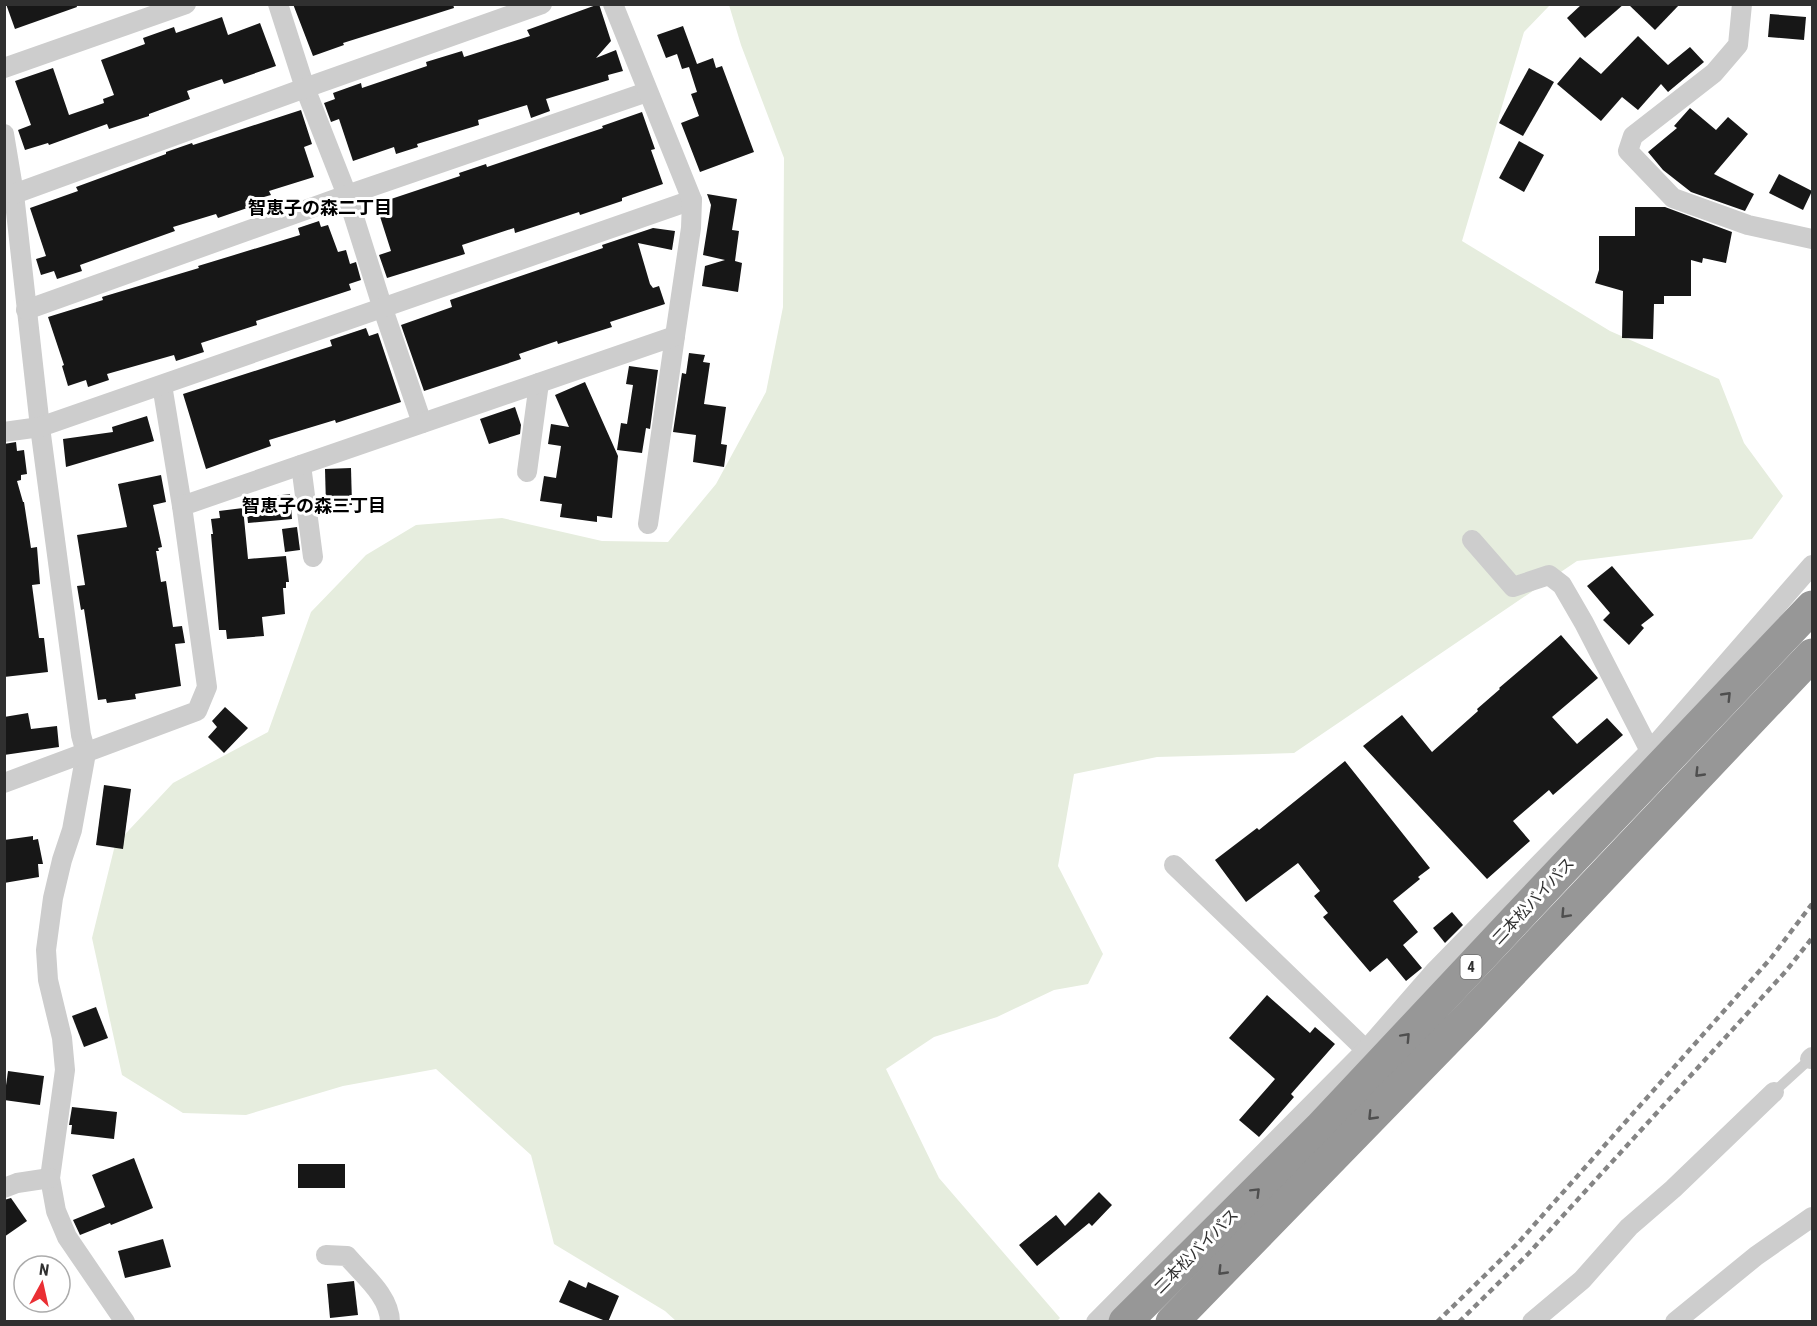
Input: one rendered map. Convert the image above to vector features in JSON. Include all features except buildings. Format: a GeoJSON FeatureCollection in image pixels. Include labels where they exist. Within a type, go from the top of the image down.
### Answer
{"type":"FeatureCollection","features":[{"type":"Feature","properties":{"kind":"highway","name":"二本松バイパス"},"geometry":{"type":"LineString","coordinates":[[1125,1322],[1320,1128],[1812,608]]}},
{"type":"Feature","properties":{"kind":"highway","name":"二本松バイパス"},"geometry":{"type":"LineString","coordinates":[[1172,1322],[1470,1016],[1812,655]]}},
{"type":"Feature","properties":{"kind":"street"},"geometry":{"type":"LineString","coordinates":[[4,68],[186,4]]}},
{"type":"Feature","properties":{"kind":"street"},"geometry":{"type":"LineString","coordinates":[[278,4],[305,88],[347,195],[422,423]]}},
{"type":"Feature","properties":{"kind":"street"},"geometry":{"type":"LineString","coordinates":[[14,194],[542,4]]}},
{"type":"Feature","properties":{"kind":"street"},"geometry":{"type":"LineString","coordinates":[[614,4],[647,92],[692,200],[691,228],[648,524]]}},
{"type":"Feature","properties":{"kind":"street"},"geometry":{"type":"LineString","coordinates":[[1742,4],[1738,45],[1714,73],[1633,136],[1628,151],[1673,198],[1748,225],[1812,238]]}},
{"type":"Feature","properties":{"kind":"street"},"geometry":{"type":"LineString","coordinates":[[26,310],[347,195],[647,92]]}},
{"type":"Feature","properties":{"kind":"street"},"geometry":{"type":"LineString","coordinates":[[4,134],[14,194],[40,427],[81,735],[86,753],[72,830],[53,898],[46,950],[48,980],[62,1038],[65,1070],[50,1178],[56,1211],[67,1237],[125,1322]]}},
{"type":"Feature","properties":{"kind":"street"},"geometry":{"type":"LineString","coordinates":[[4,432],[40,427],[692,200]]}},
{"type":"Feature","properties":{"kind":"street"},"geometry":{"type":"LineString","coordinates":[[182,506],[675,336]]}},
{"type":"Feature","properties":{"kind":"street"},"geometry":{"type":"LineString","coordinates":[[527,472],[538,383]]}},
{"type":"Feature","properties":{"kind":"street"},"geometry":{"type":"LineString","coordinates":[[4,783],[196,711],[207,687],[182,506],[162,385]]}},
{"type":"Feature","properties":{"kind":"street"},"geometry":{"type":"LineString","coordinates":[[301,465],[312,557]]}},
{"type":"Feature","properties":{"kind":"street"},"geometry":{"type":"LineString","coordinates":[[1472,540],[1513,587],[1548,575],[1562,585],[1650,751]]}},
{"type":"Feature","properties":{"kind":"street"},"geometry":{"type":"LineString","coordinates":[[1096,1322],[1366,1050],[1434,972],[1650,751],[1812,565]]}},
{"type":"Feature","properties":{"kind":"street"},"geometry":{"type":"LineString","coordinates":[[1174,865],[1366,1050]]}},
{"type":"Feature","properties":{"kind":"street"},"geometry":{"type":"LineString","coordinates":[[1532,1322],[1581,1280],[1629,1227],[1673,1189],[1774,1092]]}},
{"type":"Feature","properties":{"kind":"street"},"geometry":{"type":"LineString","coordinates":[[4,1188],[17,1183],[50,1178]]}},
{"type":"Feature","properties":{"kind":"street"},"geometry":{"type":"LineString","coordinates":[[1675,1322],[1756,1256],[1812,1217]]}},
{"type":"Feature","properties":{"kind":"street"},"geometry":{"type":"LineString","coordinates":[[326,1255],[347,1256],[386,1301],[390,1310],[390,1322]]}},
{"type":"Feature","properties":{"kind":"lane"},"geometry":{"type":"LineString","coordinates":[[1774,1092],[1811,1058]]}},
{"type":"Feature","properties":{"kind":"green space"},"geometry":{"type":"Polygon","coordinates":[[[729,5],[1550,5],[1524,32],[1462,241],[1610,331],[1719,379],[1744,443],[1783,496],[1752,539],[1577,561],[1294,753],[1157,757],[1074,774],[1058,866],[1103,954],[1088,984],[1054,990],[997,1017],[934,1037],[886,1069],[939,1178],[1060,1318],[1057,1321],[676,1321],[665,1311],[554,1244],[531,1155],[436,1069],[343,1086],[246,1115],[183,1113],[122,1075],[92,938],[115,845],[173,783],[268,732],[311,612],[366,555],[416,525],[502,518],[602,541],[668,542],[716,484],[766,392],[783,307],[784,158],[741,45],[729,5]]]}},
{"type":"Feature","properties":{"kind":"railway"},"geometry":{"type":"LineString","coordinates":[[1437,1322],[1518,1243],[1771,958],[1812,904]]}},
{"type":"Feature","properties":{"kind":"railway"},"geometry":{"type":"LineString","coordinates":[[1459,1322],[1529,1253],[1786,971],[1812,938]]}},
{"type":"Feature","properties":{"kind":"district","name":"智恵子の森二丁目"},"geometry":{"type":"Point","coordinates":[320,207]}},
{"type":"Feature","properties":{"kind":"district","name":"智恵子の森三丁目"},"geometry":{"type":"Point","coordinates":[314,505]}}]}
